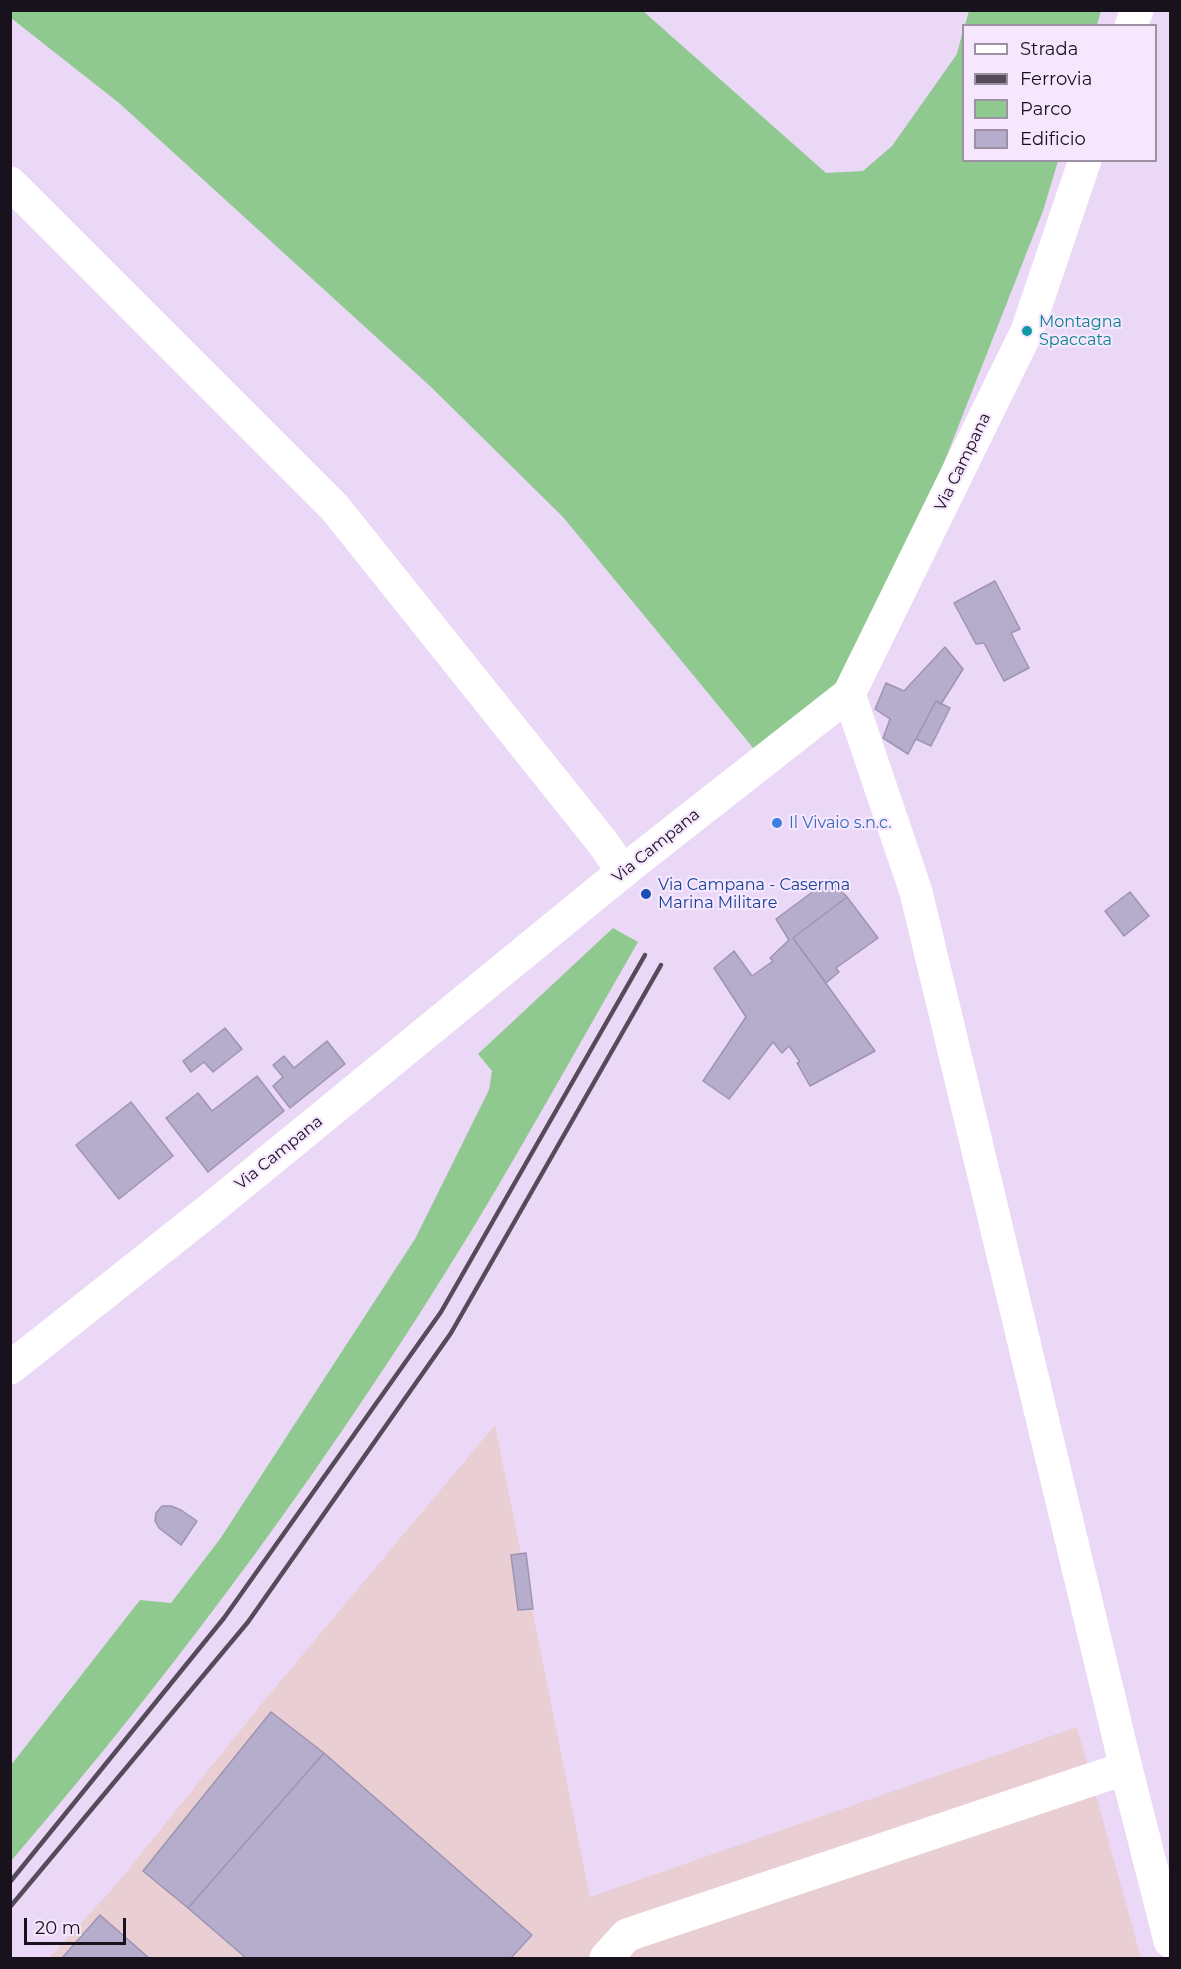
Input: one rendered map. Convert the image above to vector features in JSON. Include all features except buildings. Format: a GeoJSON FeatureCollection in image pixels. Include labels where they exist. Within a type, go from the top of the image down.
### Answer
{"type":"FeatureCollection","features":[{"type":"Feature","properties":{"kind":"street","name":"Via Campana"},"geometry":{"type":"LineString","coordinates":[[10,1368],[208,1211],[623,872],[849,694],[1027,331],[1084,162]]}},
{"type":"Feature","properties":{"kind":"street"},"geometry":{"type":"LineString","coordinates":[[10,183],[335,508],[603,843],[623,872]]}},
{"type":"Feature","properties":{"kind":"street"},"geometry":{"type":"LineString","coordinates":[[849,694],[916,892],[1126,1768],[1170,1941]]}},
{"type":"Feature","properties":{"kind":"street"},"geometry":{"type":"LineString","coordinates":[[606,1959],[627,1935],[1126,1768]]}},
{"type":"Feature","properties":{"kind":"shaded area"},"geometry":{"type":"Polygon","coordinates":[[[495,1425],[590,1897],[1077,1727],[1141,1958],[49,1958],[115,1886],[268,1696],[495,1425]]]}},
{"type":"Feature","properties":{"kind":"green space"},"geometry":{"type":"Polygon","coordinates":[[[969,10],[1101,11],[1097,24],[965,24],[969,10]]]}},
{"type":"Feature","properties":{"kind":"green space"},"geometry":{"type":"Polygon","coordinates":[[[10,11],[643,11],[826,173],[863,171],[892,146],[957,54],[962,34],[962,162],[1058,162],[1043,211],[910,549],[837,683],[754,749],[563,517],[431,387],[119,103],[11,18],[10,11]]]}},
{"type":"Feature","properties":{"kind":"green space"},"geometry":{"type":"Polygon","coordinates":[[[613,928],[638,942],[492,1197],[418,1315],[310,1477],[195,1634],[74,1787],[11,1861],[11,1765],[140,1600],[171,1603],[220,1539],[415,1239],[489,1090],[492,1071],[478,1054],[613,928]]]}},
{"type":"Feature","properties":{"kind":"railway"},"geometry":{"type":"LineString","coordinates":[[10,1882],[224,1618],[441,1312],[645,955]]}},
{"type":"Feature","properties":{"kind":"railway"},"geometry":{"type":"LineString","coordinates":[[10,1907],[248,1622],[451,1333],[661,965]]}},
{"type":"Feature","properties":{"kind":"place","name":"Montagna Spaccata"},"geometry":{"type":"Point","coordinates":[1027,331]}},
{"type":"Feature","properties":{"kind":"place","name":"Il Vivaio s.n.c."},"geometry":{"type":"Point","coordinates":[777,823]}},
{"type":"Feature","properties":{"kind":"place","name":"Via Campana - Caserma Marina Militare"},"geometry":{"type":"Point","coordinates":[646,894]}}]}
